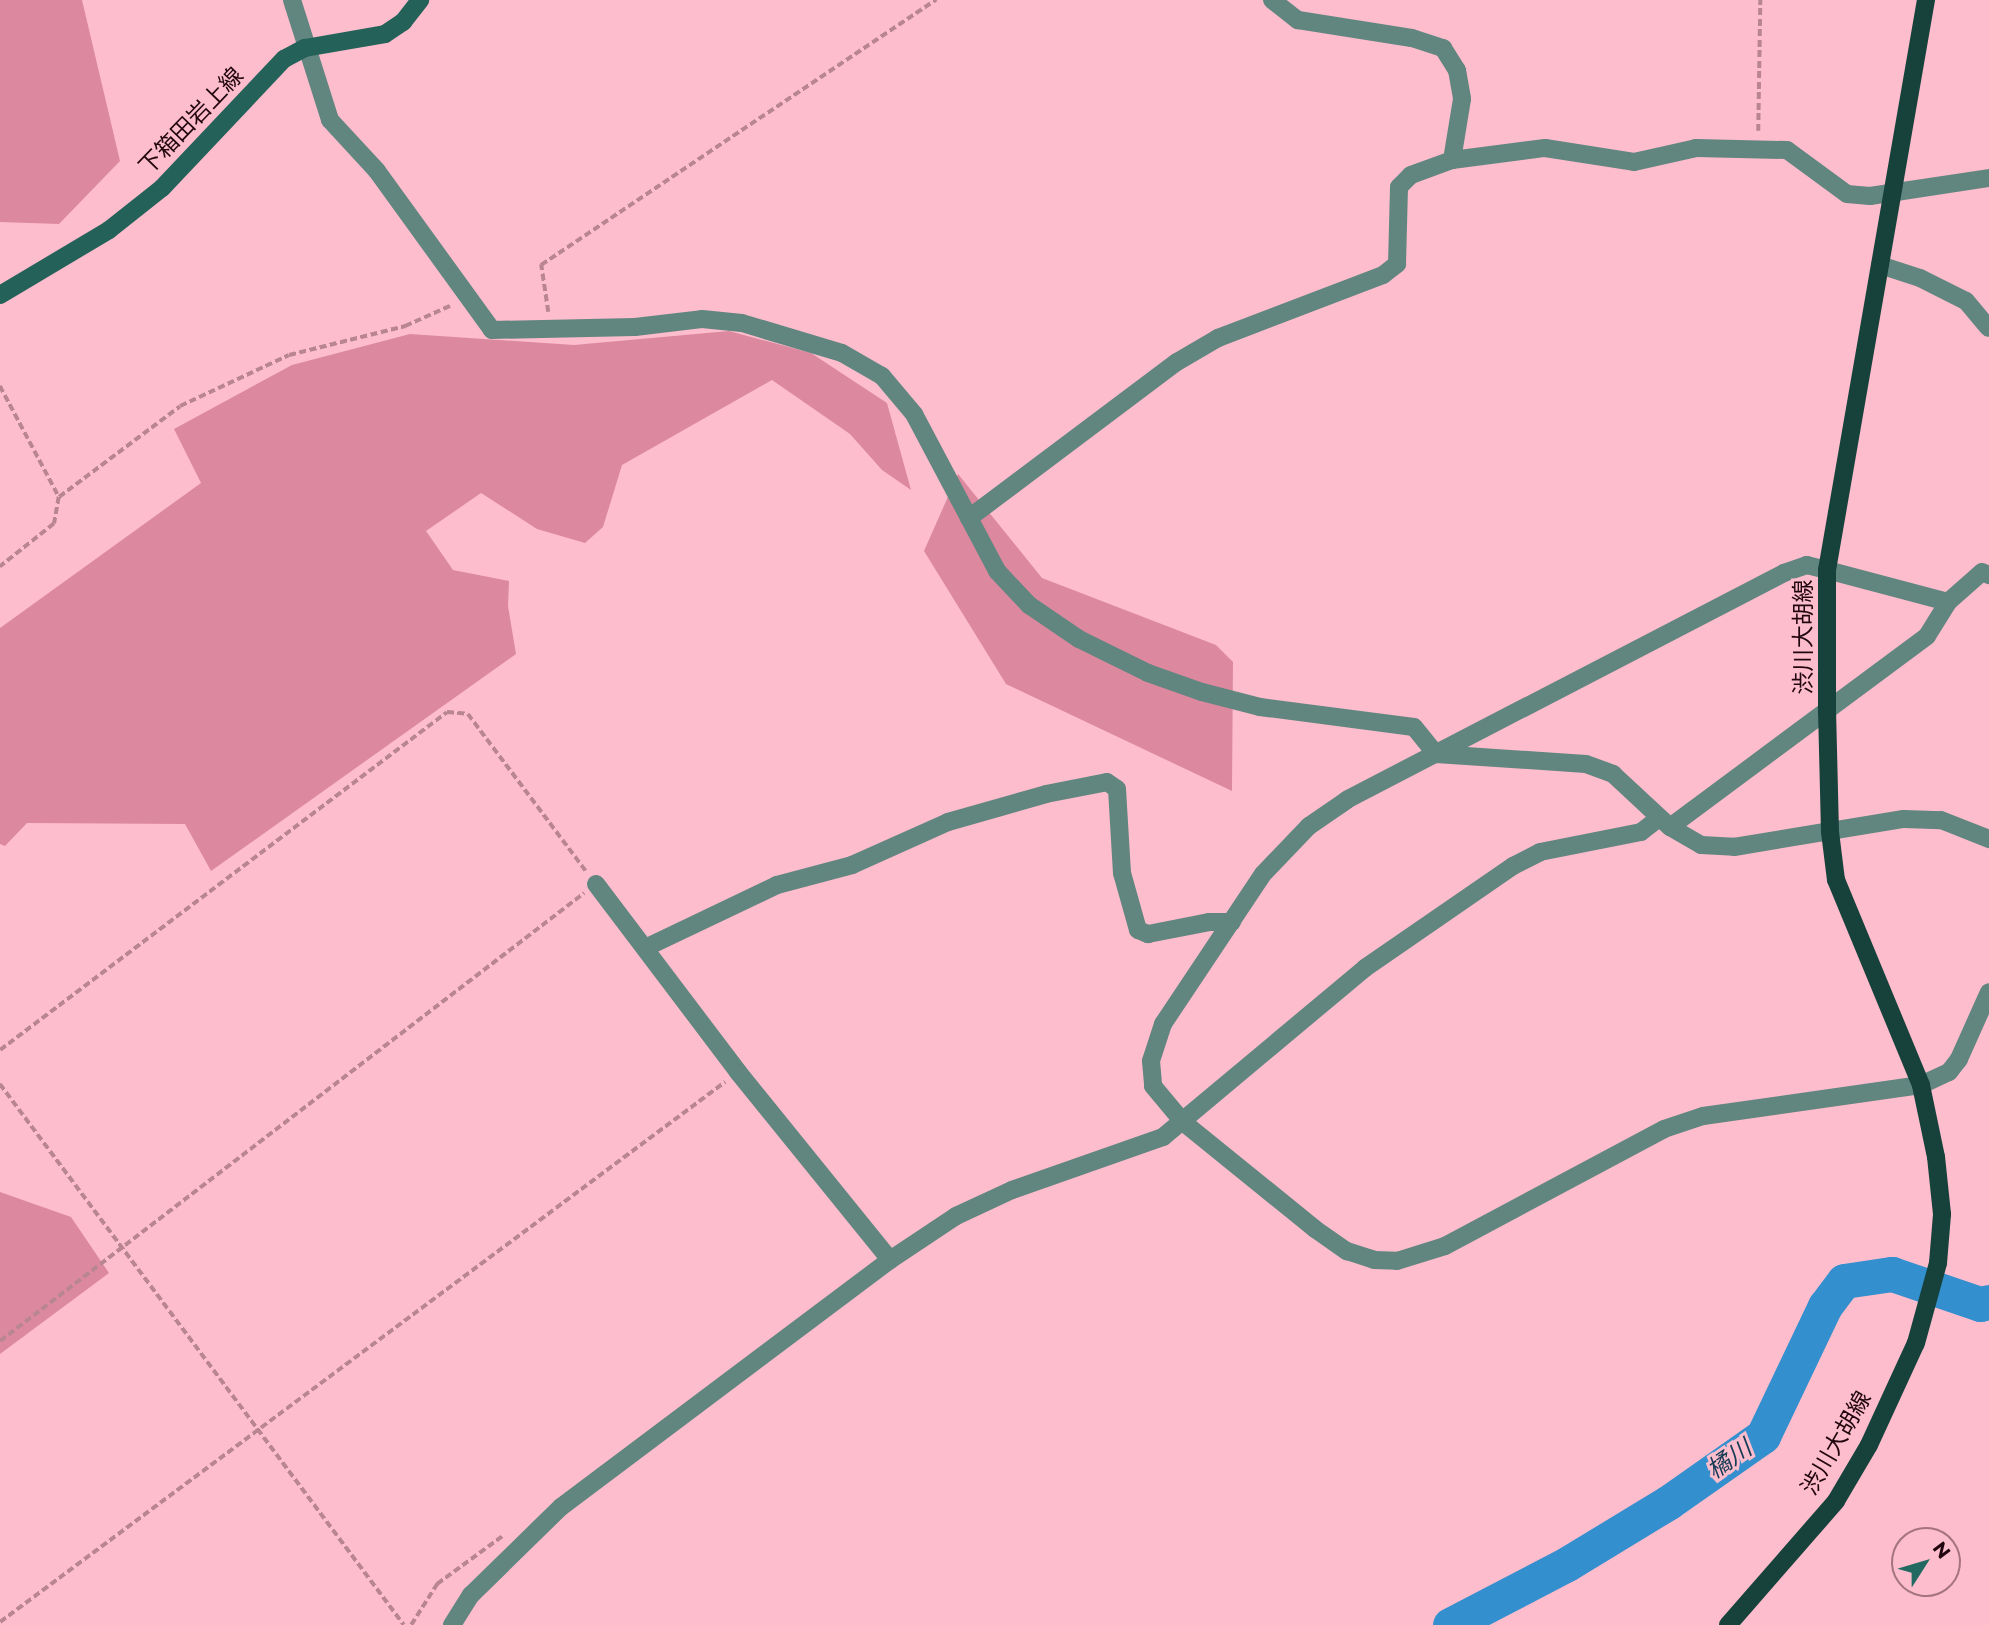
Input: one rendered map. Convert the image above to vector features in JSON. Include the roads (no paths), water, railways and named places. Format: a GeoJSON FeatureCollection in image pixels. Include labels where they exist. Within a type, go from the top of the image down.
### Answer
{"type":"FeatureCollection","features":[{"type":"Feature","properties":{"kind":"main road","name":"下箱田岩上線"},"geometry":{"type":"LineString","coordinates":[[0,295],[109,230],[162,188],[284,59],[305,48],[384,34],[403,22],[420,0]]}},
{"type":"Feature","properties":{"kind":"main road","name":"渋川大胡線"},"geometry":{"type":"LineString","coordinates":[[1728,1625],[1836,1501],[1868,1445],[1916,1343],[1938,1263],[1942,1214],[1936,1157],[1921,1085],[1836,880],[1830,832],[1827,713],[1827,570],[1926,0]]}},
{"type":"Feature","properties":{"kind":"street"},"geometry":{"type":"LineString","coordinates":[[292,0],[330,120],[377,171],[492,330],[715,321],[766,329],[842,353],[882,376],[914,414],[997,571],[1029,605],[1079,639],[1148,673],[1202,692],[1260,707],[1414,727],[1436,754],[1586,764],[1612,774],[1664,823],[1701,845],[1734,847],[1904,819],[1941,820],[1989,839]]}},
{"type":"Feature","properties":{"kind":"street"},"geometry":{"type":"LineString","coordinates":[[1272,0],[1298,20],[1412,38],[1443,48],[1457,70],[1462,99],[1452,160]]}},
{"type":"Feature","properties":{"kind":"street"},"geometry":{"type":"LineString","coordinates":[[969,518],[1177,362],[1217,338],[1384,275],[1397,264],[1399,187],[1411,175],[1452,160],[1545,148],[1634,162],[1696,148],[1787,150],[1847,194],[1891,194],[1989,178]]}},
{"type":"Feature","properties":{"kind":"street"},"geometry":{"type":"LineString","coordinates":[[1880,265],[1920,278],[1966,301],[1989,328]]}},
{"type":"Feature","properties":{"kind":"street"},"geometry":{"type":"LineString","coordinates":[[1948,602],[1807,565],[1784,573],[1348,800],[1309,827],[1263,874],[1163,1024],[1153,1053],[1153,1086],[1183,1122],[1347,1251],[1374,1260],[1397,1261],[1445,1247],[1664,1129],[1703,1115],[1921,1085],[1949,1072],[1959,1059],[1989,992]]}},
{"type":"Feature","properties":{"kind":"street"},"geometry":{"type":"LineString","coordinates":[[452,1625],[471,1595],[561,1507],[890,1260],[967,1211],[1012,1191],[1163,1137],[1365,968],[1513,866],[1540,852],[1641,832],[1664,823],[1827,713],[1927,636],[1948,602],[1982,572],[1989,575]]}},
{"type":"Feature","properties":{"kind":"street"},"geometry":{"type":"LineString","coordinates":[[645,948],[777,885],[852,865],[947,822],[1046,794],[1107,782],[1117,789],[1122,873],[1138,930],[1148,934],[1209,922],[1233,922]]}},
{"type":"Feature","properties":{"kind":"street"},"geometry":{"type":"LineString","coordinates":[[596,884],[738,1072],[890,1260]]}},
{"type":"Feature","properties":{"kind":"waterway","name":"橘川"},"geometry":{"type":"LineString","coordinates":[[1450,1625],[1567,1564],[1669,1502],[1763,1436],[1825,1306],[1844,1281],[1892,1274],[1980,1304],[1989,1302]]}}]}
